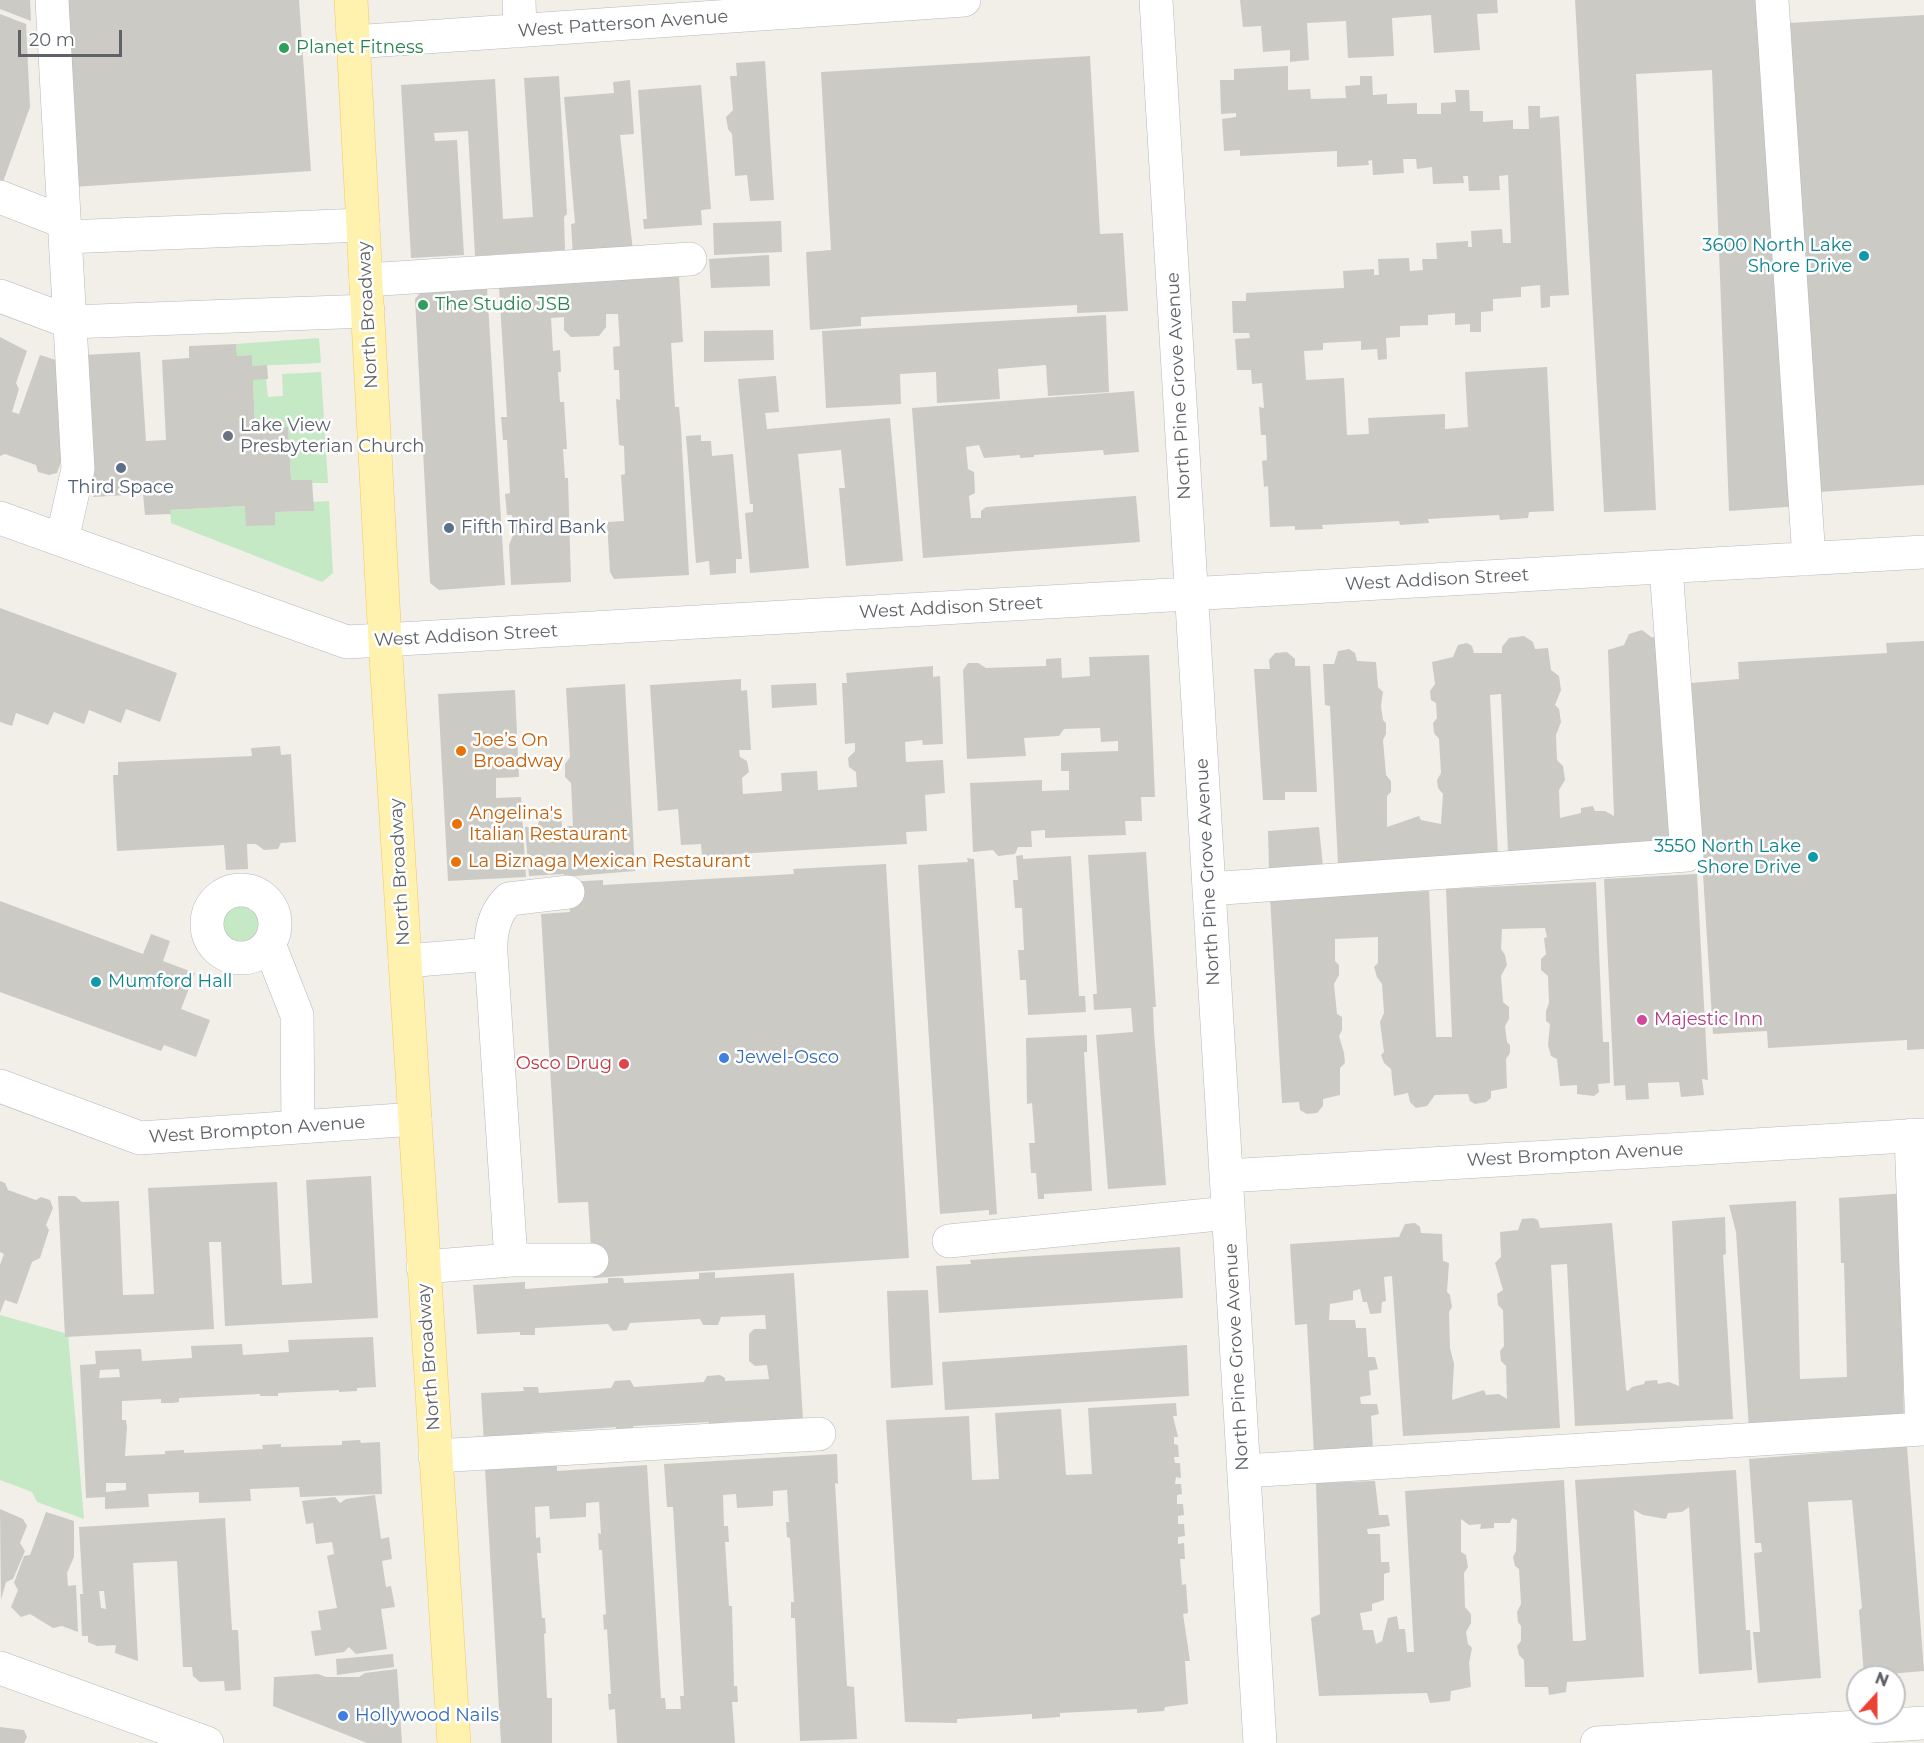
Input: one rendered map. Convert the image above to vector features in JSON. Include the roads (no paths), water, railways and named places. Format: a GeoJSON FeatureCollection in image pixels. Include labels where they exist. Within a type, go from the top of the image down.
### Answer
{"type":"FeatureCollection","features":[{"type":"Feature","properties":{"kind":"main road","name":"North Broadway"},"geometry":{"type":"LineString","coordinates":[[351,0],[385,640],[454,1743]]}},
{"type":"Feature","properties":{"kind":"street"},"geometry":{"type":"LineString","coordinates":[[52,0],[78,469],[62,540]]}},
{"type":"Feature","properties":{"kind":"street","name":"West Patterson Avenue"},"geometry":{"type":"LineString","coordinates":[[353,42],[519,16],[964,0]]}},
{"type":"Feature","properties":{"kind":"street","name":"North Pine Grove Avenue"},"geometry":{"type":"LineString","coordinates":[[1156,0],[1260,1743]]}},
{"type":"Feature","properties":{"kind":"street"},"geometry":{"type":"LineString","coordinates":[[1772,0],[1809,559]]}},
{"type":"Feature","properties":{"kind":"street"},"geometry":{"type":"LineString","coordinates":[[0,197],[65,229],[363,225]]}},
{"type":"Feature","properties":{"kind":"street"},"geometry":{"type":"LineString","coordinates":[[0,296],[70,322],[367,295],[690,259]]}},
{"type":"Feature","properties":{"kind":"street","name":"West Addison Street"},"geometry":{"type":"LineString","coordinates":[[0,518],[347,642],[1924,552]]}},
{"type":"Feature","properties":{"kind":"street"},"geometry":{"type":"LineString","coordinates":[[1209,889],[1687,855],[1666,567]]}},
{"type":"Feature","properties":{"kind":"street"},"geometry":{"type":"LineString","coordinates":[[511,1260],[491,954],[494,925],[509,899],[568,892]]}},
{"type":"Feature","properties":{"kind":"street"},"geometry":{"type":"LineString","coordinates":[[269,944],[297,1015],[298,1127]]}},
{"type":"Feature","properties":{"kind":"street"},"geometry":{"type":"LineString","coordinates":[[405,961],[491,954]]}},
{"type":"Feature","properties":{"kind":"street","name":"West Brompton Avenue"},"geometry":{"type":"LineString","coordinates":[[0,1086],[140,1138],[415,1119]]}},
{"type":"Feature","properties":{"kind":"street"},"geometry":{"type":"LineString","coordinates":[[1244,1471],[1922,1429],[1918,1135]]}},
{"type":"Feature","properties":{"kind":"street","name":"West Brompton Avenue"},"geometry":{"type":"LineString","coordinates":[[1226,1176],[1918,1135]]}},
{"type":"Feature","properties":{"kind":"street"},"geometry":{"type":"LineString","coordinates":[[949,1241],[1228,1213]]}},
{"type":"Feature","properties":{"kind":"street"},"geometry":{"type":"LineString","coordinates":[[423,1267],[511,1260],[592,1260]]}},
{"type":"Feature","properties":{"kind":"street"},"geometry":{"type":"LineString","coordinates":[[435,1456],[819,1434]]}},
{"type":"Feature","properties":{"kind":"street"},"geometry":{"type":"LineString","coordinates":[[0,1668],[207,1743]]}},
{"type":"Feature","properties":{"kind":"street"},"geometry":{"type":"LineString","coordinates":[[1597,1743],[1924,1723]]}},
{"type":"Feature","properties":{"kind":"place","name":"Planet Fitness"},"geometry":{"type":"Point","coordinates":[284,48]}},
{"type":"Feature","properties":{"kind":"place","name":"3600 North Lake Shore Drive"},"geometry":{"type":"Point","coordinates":[1864,256]}},
{"type":"Feature","properties":{"kind":"place","name":"The Studio JSB"},"geometry":{"type":"Point","coordinates":[423,305]}},
{"type":"Feature","properties":{"kind":"place","name":"Lake View Presbyterian Church"},"geometry":{"type":"Point","coordinates":[228,436]}},
{"type":"Feature","properties":{"kind":"place","name":"Third Space"},"geometry":{"type":"Point","coordinates":[121,468]}},
{"type":"Feature","properties":{"kind":"place","name":"Fifth Third Bank"},"geometry":{"type":"Point","coordinates":[449,528]}},
{"type":"Feature","properties":{"kind":"place","name":"Joe’s On Broadway"},"geometry":{"type":"Point","coordinates":[461,751]}},
{"type":"Feature","properties":{"kind":"place","name":"Angelina's Italian Restaurant"},"geometry":{"type":"Point","coordinates":[457,824]}},
{"type":"Feature","properties":{"kind":"place","name":"3550 North Lake Shore Drive"},"geometry":{"type":"Point","coordinates":[1813,857]}},
{"type":"Feature","properties":{"kind":"place","name":"La Biznaga Mexican Restaurant"},"geometry":{"type":"Point","coordinates":[456,862]}},
{"type":"Feature","properties":{"kind":"place","name":"Mumford Hall"},"geometry":{"type":"Point","coordinates":[96,982]}},
{"type":"Feature","properties":{"kind":"place","name":"Majestic Inn"},"geometry":{"type":"Point","coordinates":[1642,1020]}},
{"type":"Feature","properties":{"kind":"place","name":"Jewel-Osco"},"geometry":{"type":"Point","coordinates":[724,1058]}},
{"type":"Feature","properties":{"kind":"place","name":"Osco Drug"},"geometry":{"type":"Point","coordinates":[624,1064]}},
{"type":"Feature","properties":{"kind":"place","name":"Hollywood Nails"},"geometry":{"type":"Point","coordinates":[343,1716]}}]}
